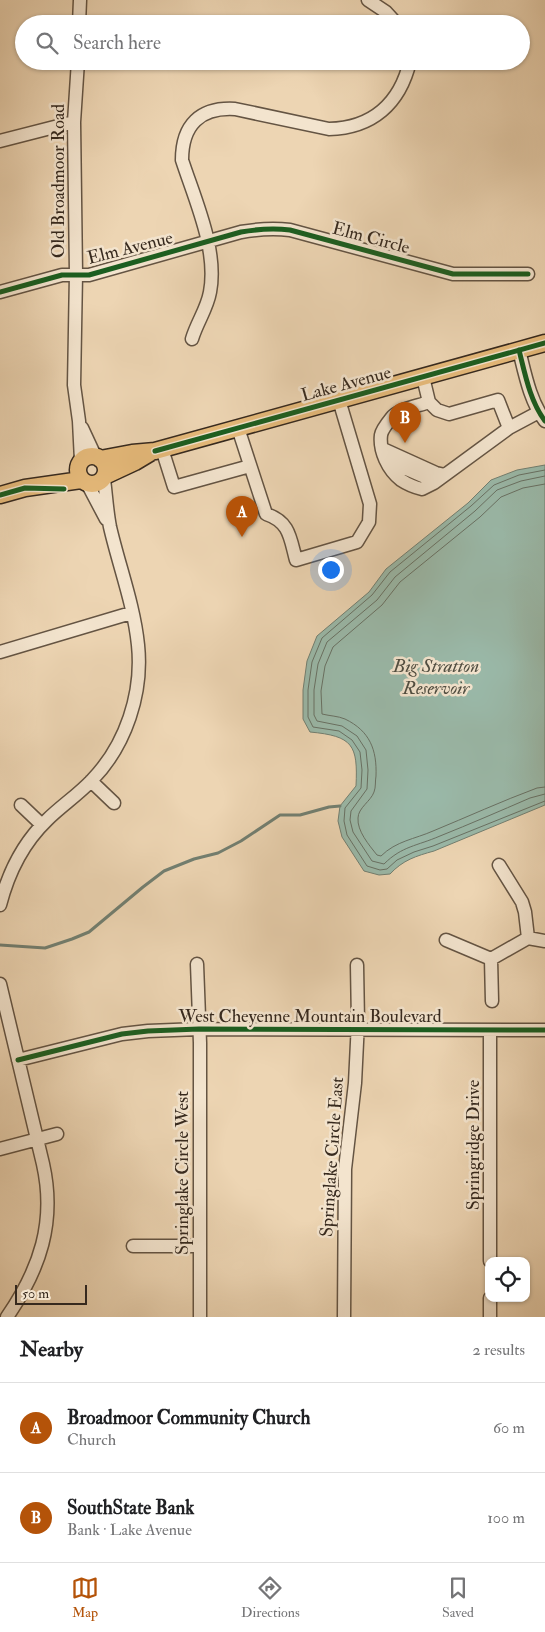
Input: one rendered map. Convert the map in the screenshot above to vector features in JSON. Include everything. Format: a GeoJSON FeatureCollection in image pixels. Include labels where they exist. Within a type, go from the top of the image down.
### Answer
{"type":"FeatureCollection","features":[{"type":"Feature","properties":{"kind":"main road","name":"Lake Avenue"},"geometry":{"type":"LineString","coordinates":[[0,495],[25,488],[48,477],[87,468],[132,453],[159,450],[545,343]]}},
{"type":"Feature","properties":{"kind":"main road","name":"Lake Avenue"},"geometry":{"type":"LineString","coordinates":[[87,468],[96,484],[104,477],[159,450]]}},
{"type":"Feature","properties":{"kind":"street"},"geometry":{"type":"LineString","coordinates":[[79,15],[80,0]]}},
{"type":"Feature","properties":{"kind":"street"},"geometry":{"type":"LineString","coordinates":[[369,0],[389,15]]}},
{"type":"Feature","properties":{"kind":"street","name":"Old Broadmoor Road"},"geometry":{"type":"LineString","coordinates":[[77,70],[74,122],[76,274],[74,384],[87,468],[110,525]]}},
{"type":"Feature","properties":{"kind":"street"},"geometry":{"type":"LineString","coordinates":[[192,339],[196,324],[207,304],[211,291],[212,268],[208,242],[182,160],[185,136],[198,117],[216,109],[230,109],[329,129],[358,125],[373,118],[390,103],[402,85],[407,70]]}},
{"type":"Feature","properties":{"kind":"street"},"geometry":{"type":"LineString","coordinates":[[0,141],[74,122]]}},
{"type":"Feature","properties":{"kind":"street","name":"Elm Circle"},"geometry":{"type":"LineString","coordinates":[[208,242],[241,232],[275,228],[290,230],[453,274],[528,274]]}},
{"type":"Feature","properties":{"kind":"street","name":"Elm Avenue"},"geometry":{"type":"LineString","coordinates":[[0,292],[62,275],[89,275],[208,242]]}},
{"type":"Feature","properties":{"kind":"street"},"geometry":{"type":"LineString","coordinates":[[429,402],[395,414],[381,434],[385,457],[400,479],[411,486],[422,489],[509,428],[542,417],[530,391],[519,350]]}},
{"type":"Feature","properties":{"kind":"street"},"geometry":{"type":"LineString","coordinates":[[423,377],[429,402],[437,410],[449,414],[498,400],[509,428]]}},
{"type":"Feature","properties":{"kind":"street"},"geometry":{"type":"LineString","coordinates":[[238,428],[266,514],[277,518],[285,526],[290,536],[296,560],[357,542],[369,522],[370,504],[339,400]]}},
{"type":"Feature","properties":{"kind":"street"},"geometry":{"type":"LineString","coordinates":[[159,450],[174,488],[250,466]]}},
{"type":"Feature","properties":{"kind":"street"},"geometry":{"type":"LineString","coordinates":[[385,457],[436,473],[437,480]]}},
{"type":"Feature","properties":{"kind":"street","name":"Old Broadmoor Road"},"geometry":{"type":"LineString","coordinates":[[0,905],[9,876],[31,837],[91,781],[117,748],[132,709],[139,659],[132,613],[110,525],[104,477]]}},
{"type":"Feature","properties":{"kind":"street"},"geometry":{"type":"LineString","coordinates":[[0,652],[132,613]]}},
{"type":"Feature","properties":{"kind":"street"},"geometry":{"type":"LineString","coordinates":[[91,781],[114,803]]}},
{"type":"Feature","properties":{"kind":"street"},"geometry":{"type":"LineString","coordinates":[[21,806],[42,825]]}},
{"type":"Feature","properties":{"kind":"street"},"geometry":{"type":"LineString","coordinates":[[499,865],[522,902],[528,938]]}},
{"type":"Feature","properties":{"kind":"street"},"geometry":{"type":"LineString","coordinates":[[491,960],[528,938],[545,941]]}},
{"type":"Feature","properties":{"kind":"street"},"geometry":{"type":"LineString","coordinates":[[446,940],[491,960]]}},
{"type":"Feature","properties":{"kind":"street"},"geometry":{"type":"LineString","coordinates":[[491,960],[492,1001]]}},
{"type":"Feature","properties":{"kind":"street","name":"West Cheyenne Mountain Boulevard"},"geometry":{"type":"LineString","coordinates":[[197,964],[199,1029]]}},
{"type":"Feature","properties":{"kind":"street","name":"West Cheyenne Mountain Boulevard"},"geometry":{"type":"LineString","coordinates":[[357,965],[357,1030]]}},
{"type":"Feature","properties":{"kind":"street"},"geometry":{"type":"LineString","coordinates":[[0,984],[3,1016],[18,1060],[38,1139],[47,1179],[48,1200],[44,1237],[39,1258],[32,1275],[7,1317]]}},
{"type":"Feature","properties":{"kind":"street","name":"West Cheyenne Mountain Boulevard"},"geometry":{"type":"LineString","coordinates":[[18,1060],[122,1034],[148,1031],[199,1029],[545,1030]]}},
{"type":"Feature","properties":{"kind":"street","name":"Springlake Circle West"},"geometry":{"type":"LineString","coordinates":[[199,1029],[200,1317]]}},
{"type":"Feature","properties":{"kind":"street","name":"Springlake Circle East"},"geometry":{"type":"LineString","coordinates":[[344,1317],[345,1169],[354,1089],[357,1030]]}},
{"type":"Feature","properties":{"kind":"street","name":"Springridge Drive"},"geometry":{"type":"LineString","coordinates":[[490,1030],[490,1257]]}},
{"type":"Feature","properties":{"kind":"street"},"geometry":{"type":"LineString","coordinates":[[0,1149],[57,1134]]}},
{"type":"Feature","properties":{"kind":"street"},"geometry":{"type":"LineString","coordinates":[[133,1246],[200,1246]]}},
{"type":"Feature","properties":{"kind":"street"},"geometry":{"type":"LineString","coordinates":[[490,1302],[490,1317]]}},
{"type":"Feature","properties":{"kind":"water","name":"Big Stratton Reservoir"},"geometry":{"type":"Polygon","coordinates":[[[545,465],[545,805],[410,859],[390,874],[379,875],[364,871],[342,837],[338,821],[340,806],[356,786],[354,752],[350,745],[336,736],[310,732],[303,719],[303,690],[307,661],[317,636],[369,592],[386,569],[468,503],[491,480],[517,470],[545,465]]]}},
{"type":"Feature","properties":{"kind":"waterway"},"geometry":{"type":"LineString","coordinates":[[0,945],[45,948],[72,939],[89,932],[164,871],[194,859],[218,853],[241,841],[280,815],[300,815],[340,806]]}},
{"type":"Feature","properties":{"kind":"cycle path"},"geometry":{"type":"LineString","coordinates":[[0,292],[62,275],[89,275],[241,232],[266,229],[290,230],[453,274],[528,274]]}},
{"type":"Feature","properties":{"kind":"cycle path"},"geometry":{"type":"LineString","coordinates":[[155,451],[545,343]]}},
{"type":"Feature","properties":{"kind":"cycle path"},"geometry":{"type":"LineString","coordinates":[[519,350],[535,405],[545,421]]}},
{"type":"Feature","properties":{"kind":"cycle path"},"geometry":{"type":"LineString","coordinates":[[0,495],[25,488],[64,489]]}},
{"type":"Feature","properties":{"kind":"cycle path"},"geometry":{"type":"LineString","coordinates":[[18,1060],[122,1034],[148,1031],[199,1029],[545,1030]]}},
{"type":"Feature","properties":{"kind":"place","name":"SouthState Bank"},"geometry":{"type":"Point","coordinates":[405,443]}},
{"type":"Feature","properties":{"kind":"place","name":"Broadmoor Community Church"},"geometry":{"type":"Point","coordinates":[242,537]}}]}
